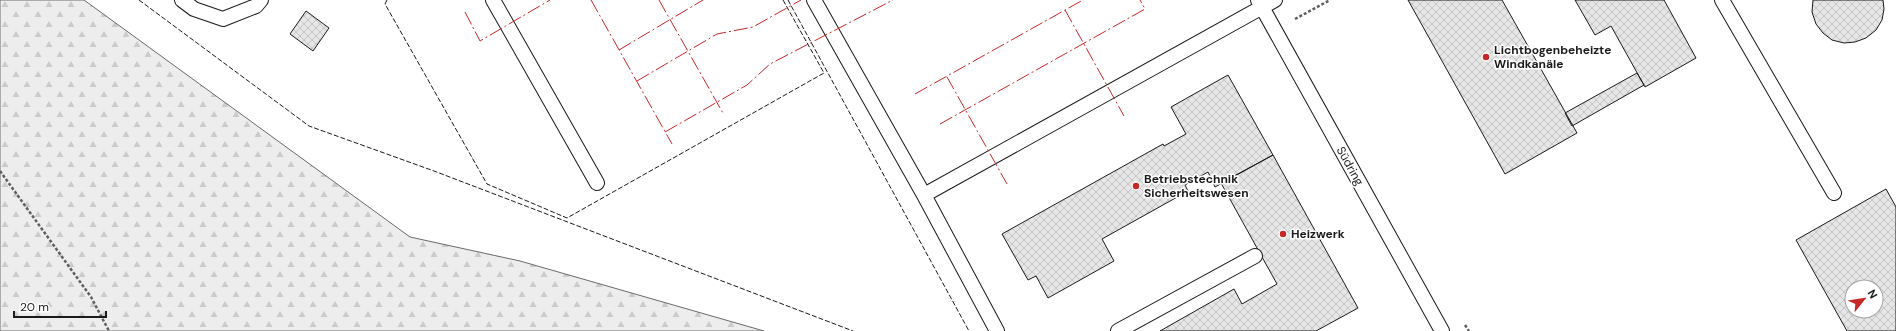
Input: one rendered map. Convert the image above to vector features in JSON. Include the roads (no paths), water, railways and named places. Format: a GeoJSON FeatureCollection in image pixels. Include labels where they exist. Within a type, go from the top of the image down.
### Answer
{"type":"FeatureCollection","features":[{"type":"Feature","properties":{"kind":"lane"},"geometry":{"type":"LineString","coordinates":[[182,0],[194,8],[223,19],[256,6],[261,0]]}},
{"type":"Feature","properties":{"kind":"lane"},"geometry":{"type":"LineString","coordinates":[[493,0],[597,183]]}},
{"type":"Feature","properties":{"kind":"lane"},"geometry":{"type":"LineString","coordinates":[[814,0],[924,195],[997,331]]}},
{"type":"Feature","properties":{"kind":"lane"},"geometry":{"type":"LineString","coordinates":[[924,195],[1202,39],[1260,4],[1275,0]]}},
{"type":"Feature","properties":{"kind":"lane"},"geometry":{"type":"LineString","coordinates":[[1722,0],[1834,193]]}},
{"type":"Feature","properties":{"kind":"lane","name":"Südring"},"geometry":{"type":"LineString","coordinates":[[1260,4],[1442,331]]}},
{"type":"Feature","properties":{"kind":"lane"},"geometry":{"type":"LineString","coordinates":[[1118,331],[1255,256]]}},
{"type":"Feature","properties":{"kind":"place","name":"Lichtbogenbeheizte Windkanäle"},"geometry":{"type":"Point","coordinates":[1486,57]}},
{"type":"Feature","properties":{"kind":"place","name":"Betriebstechnik Sicherheitswesen"},"geometry":{"type":"Point","coordinates":[1136,186]}},
{"type":"Feature","properties":{"kind":"place","name":"Heizwerk"},"geometry":{"type":"Point","coordinates":[1283,234]}}]}
